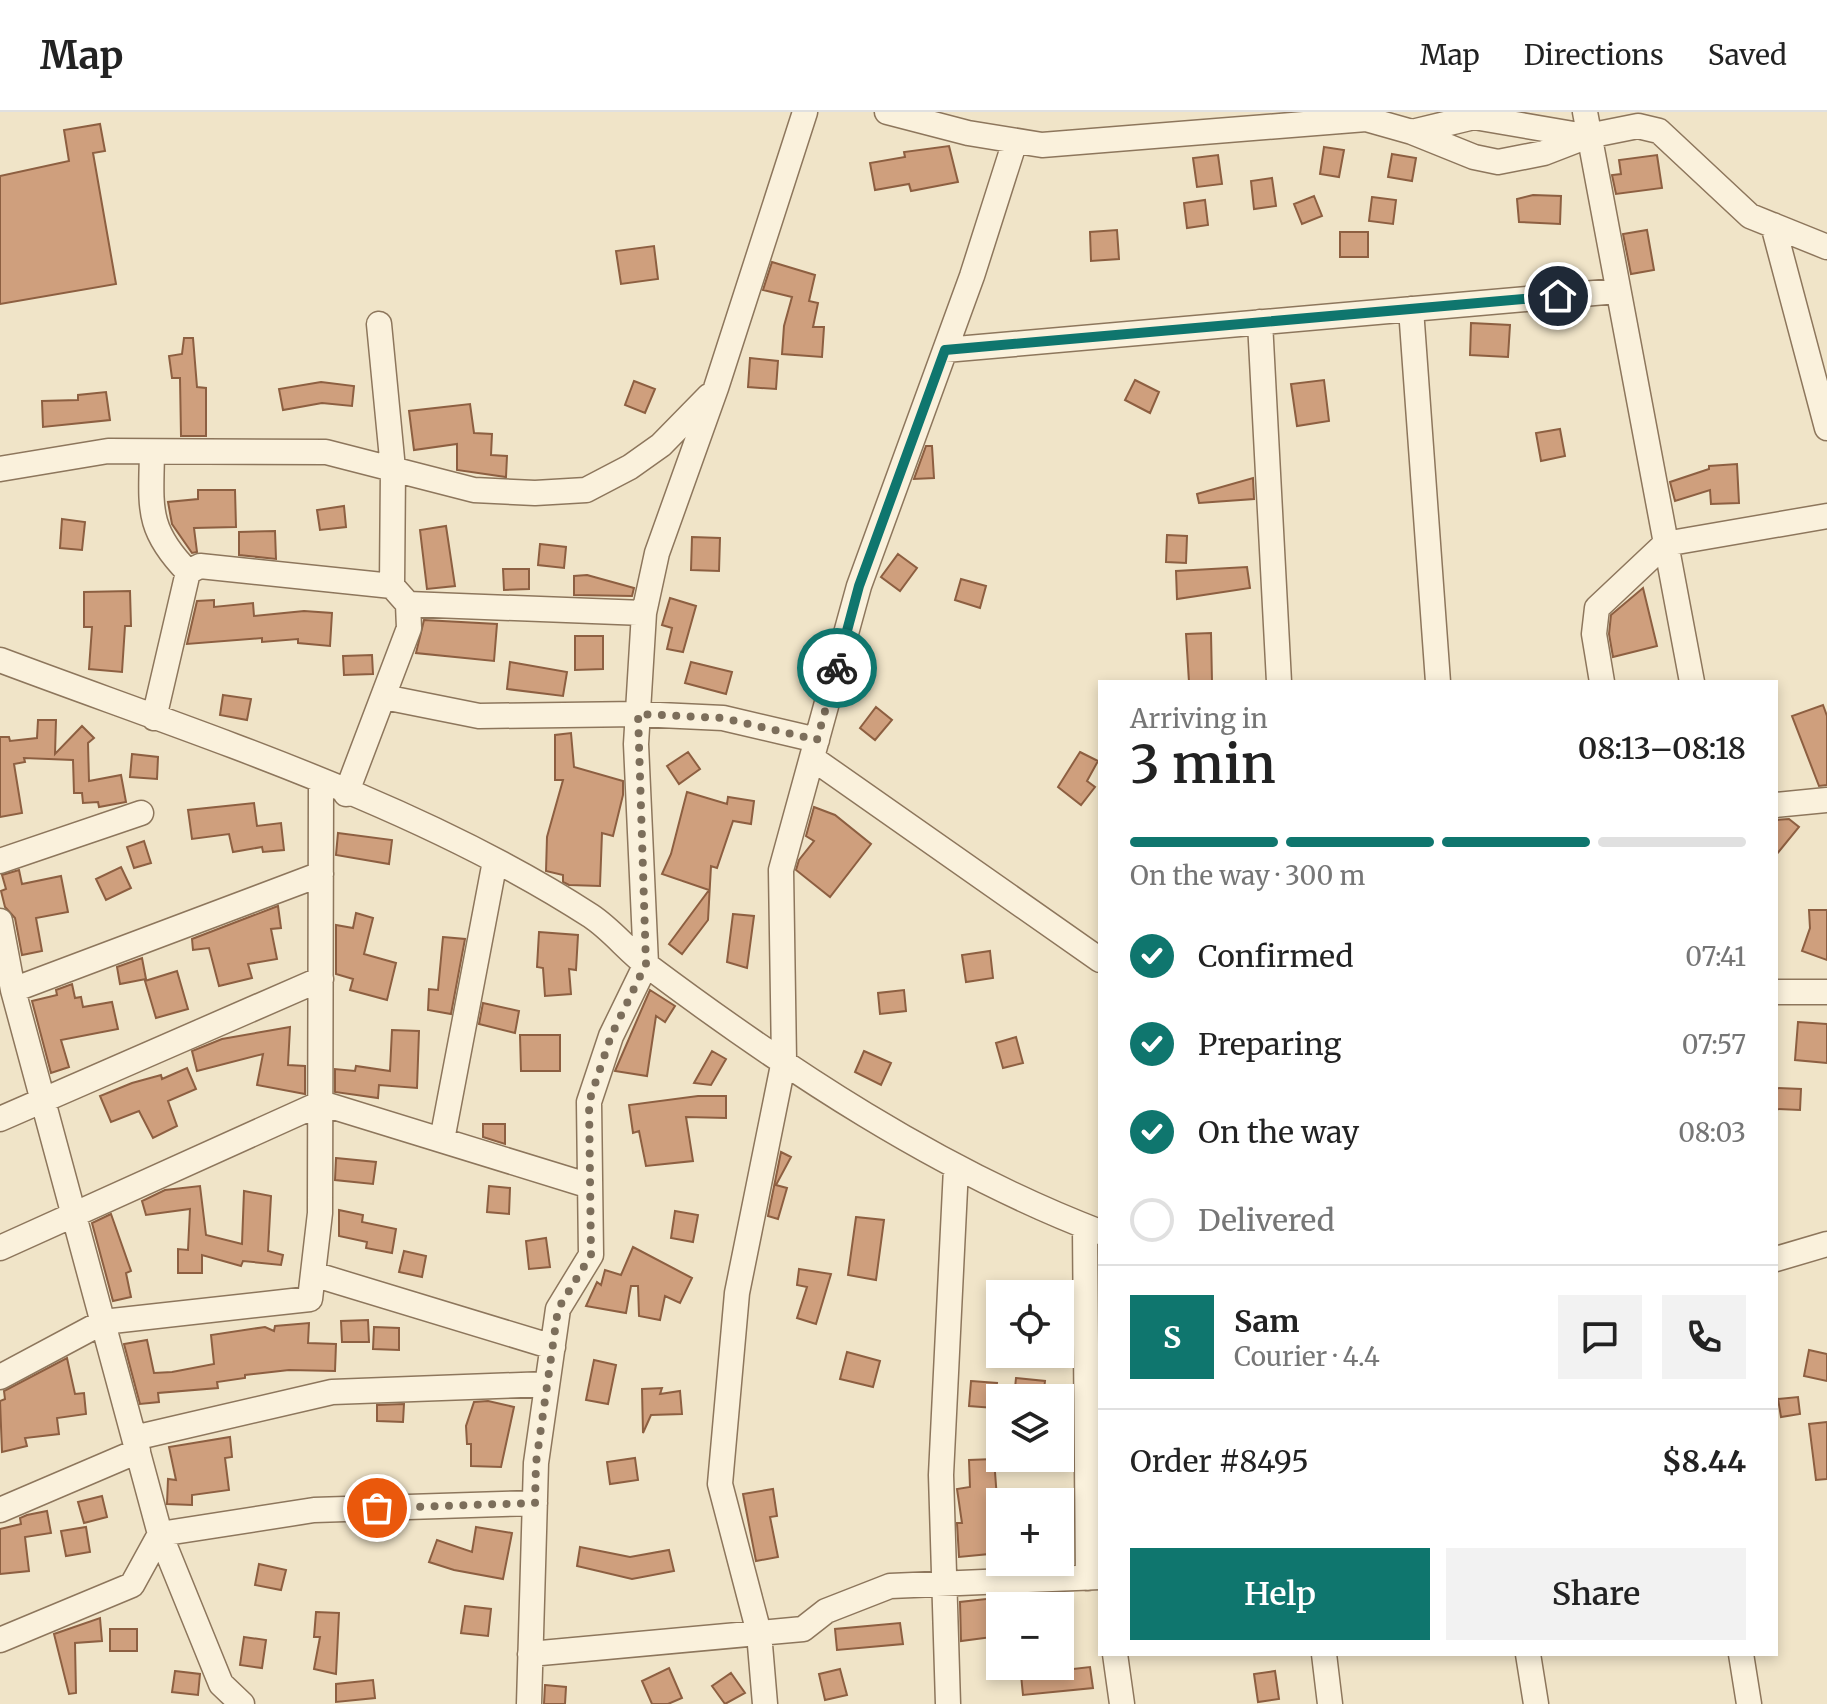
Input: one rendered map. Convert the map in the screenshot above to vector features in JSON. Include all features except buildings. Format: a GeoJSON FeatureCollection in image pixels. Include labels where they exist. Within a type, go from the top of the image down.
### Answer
{"type":"FeatureCollection","features":[{"type":"Feature","properties":{"kind":"street"},"geometry":{"type":"LineString","coordinates":[[529,1704],[536,1463],[558,1309],[591,1255],[589,1102],[611,1036],[646,964],[638,714],[644,613],[657,553],[716,388],[805,112]]}},
{"type":"Feature","properties":{"kind":"street"},"geometry":{"type":"LineString","coordinates":[[887,112],[906,119],[1042,145],[1366,119],[1412,132],[1449,149],[1498,162],[1544,153],[1586,124]]}},
{"type":"Feature","properties":{"kind":"street"},"geometry":{"type":"LineString","coordinates":[[1412,132],[1474,117],[1638,126],[1659,131],[1750,216],[1827,247]]}},
{"type":"Feature","properties":{"kind":"street"},"geometry":{"type":"LineString","coordinates":[[1586,124],[1692,680]]}},
{"type":"Feature","properties":{"kind":"street"},"geometry":{"type":"LineString","coordinates":[[765,1704],[759,1633],[720,1484],[737,1293],[784,1060],[781,870],[859,586],[945,350],[1015,141]]}},
{"type":"Feature","properties":{"kind":"street"},"geometry":{"type":"LineString","coordinates":[[1773,225],[1827,428]]}},
{"type":"Feature","properties":{"kind":"street"},"geometry":{"type":"LineString","coordinates":[[945,350],[1617,291]]}},
{"type":"Feature","properties":{"kind":"street"},"geometry":{"type":"LineString","coordinates":[[1411,309],[1438,680]]}},
{"type":"Feature","properties":{"kind":"street"},"geometry":{"type":"LineString","coordinates":[[1260,322],[1279,680]]}},
{"type":"Feature","properties":{"kind":"street"},"geometry":{"type":"LineString","coordinates":[[346,794],[409,628],[400,595],[393,469],[379,324]]}},
{"type":"Feature","properties":{"kind":"street"},"geometry":{"type":"LineString","coordinates":[[0,469],[108,451],[326,452],[474,490],[535,493],[586,490],[630,467],[661,445],[716,388]]}},
{"type":"Feature","properties":{"kind":"street"},"geometry":{"type":"LineString","coordinates":[[152,452],[151,517],[167,551],[188,572]]}},
{"type":"Feature","properties":{"kind":"street"},"geometry":{"type":"LineString","coordinates":[[1602,680],[1594,634],[1597,608],[1665,544],[1827,516]]}},
{"type":"Feature","properties":{"kind":"street"},"geometry":{"type":"LineString","coordinates":[[188,572],[200,566],[400,595],[644,613]]}},
{"type":"Feature","properties":{"kind":"street"},"geometry":{"type":"LineString","coordinates":[[154,718],[188,572]]}},
{"type":"Feature","properties":{"kind":"street"},"geometry":{"type":"LineString","coordinates":[[0,660],[321,783],[458,840],[594,918],[646,964],[784,1060],[956,1168],[1024,1203],[1093,1229],[1094,1577],[890,1586],[836,1606],[803,1629],[530,1654]]}},
{"type":"Feature","properties":{"kind":"street"},"geometry":{"type":"LineString","coordinates":[[384,697],[479,716],[638,714],[723,718],[814,749],[1098,959]]}},
{"type":"Feature","properties":{"kind":"street"},"geometry":{"type":"LineString","coordinates":[[0,1377],[103,1322],[310,1299],[320,1213],[321,783]]}},
{"type":"Feature","properties":{"kind":"street"},"geometry":{"type":"LineString","coordinates":[[1778,805],[1827,800]]}},
{"type":"Feature","properties":{"kind":"street"},"geometry":{"type":"LineString","coordinates":[[0,861],[141,813]]}},
{"type":"Feature","properties":{"kind":"street"},"geometry":{"type":"LineString","coordinates":[[442,1140],[495,861]]}},
{"type":"Feature","properties":{"kind":"street"},"geometry":{"type":"LineString","coordinates":[[13,990],[321,874]]}},
{"type":"Feature","properties":{"kind":"street"},"geometry":{"type":"LineString","coordinates":[[0,921],[13,990],[160,1534],[221,1684],[242,1704]]}},
{"type":"Feature","properties":{"kind":"street"},"geometry":{"type":"LineString","coordinates":[[0,1119],[321,979]]}},
{"type":"Feature","properties":{"kind":"street"},"geometry":{"type":"LineString","coordinates":[[1778,992],[1827,992]]}},
{"type":"Feature","properties":{"kind":"street"},"geometry":{"type":"LineString","coordinates":[[0,1248],[321,1103],[590,1186]]}},
{"type":"Feature","properties":{"kind":"street"},"geometry":{"type":"LineString","coordinates":[[948,1704],[941,1475],[956,1168]]}},
{"type":"Feature","properties":{"kind":"street"},"geometry":{"type":"LineString","coordinates":[[1778,1258],[1827,1244]]}},
{"type":"Feature","properties":{"kind":"street"},"geometry":{"type":"LineString","coordinates":[[313,1274],[553,1347]]}},
{"type":"Feature","properties":{"kind":"street"},"geometry":{"type":"LineString","coordinates":[[0,1510],[136,1444],[332,1392],[547,1384]]}},
{"type":"Feature","properties":{"kind":"street"},"geometry":{"type":"LineString","coordinates":[[160,1534],[314,1510],[535,1503]]}},
{"type":"Feature","properties":{"kind":"street"},"geometry":{"type":"LineString","coordinates":[[0,1640],[132,1585],[160,1534]]}},
{"type":"Feature","properties":{"kind":"street"},"geometry":{"type":"LineString","coordinates":[[1115,1656],[1122,1704]]}},
{"type":"Feature","properties":{"kind":"street"},"geometry":{"type":"LineString","coordinates":[[1324,1656],[1330,1704]]}},
{"type":"Feature","properties":{"kind":"street"},"geometry":{"type":"LineString","coordinates":[[1528,1656],[1536,1704]]}},
{"type":"Feature","properties":{"kind":"street"},"geometry":{"type":"LineString","coordinates":[[1741,1656],[1749,1704]]}},
{"type":"Feature","properties":{"kind":"way so far"},"geometry":{"type":"LineString","coordinates":[[377,1508],[535,1503],[536,1463],[558,1309],[591,1255],[589,1102],[611,1036],[646,964],[636,744],[638,714],[723,718],[817,740],[837,668]]}},
{"type":"Feature","properties":{"kind":"route"},"geometry":{"type":"LineString","coordinates":[[837,668],[859,586],[945,350],[1558,296]]}}]}
